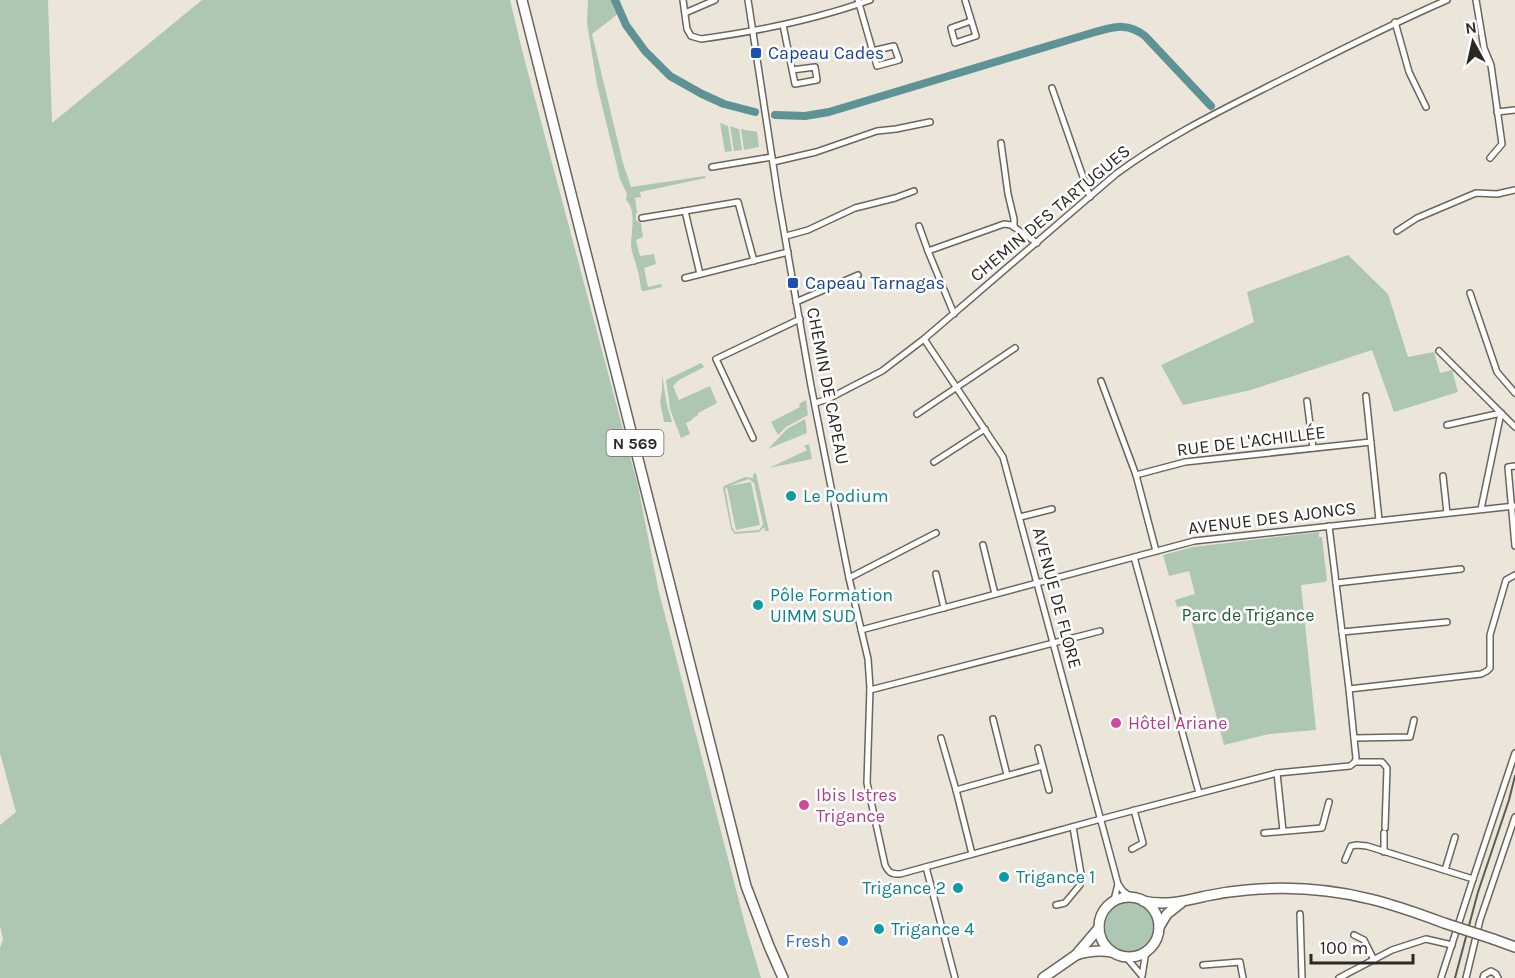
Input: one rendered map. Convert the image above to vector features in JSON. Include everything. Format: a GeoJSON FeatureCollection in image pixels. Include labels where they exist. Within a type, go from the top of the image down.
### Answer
{"type":"FeatureCollection","features":[{"type":"Feature","properties":{"kind":"main road","name":"N 569"},"geometry":{"type":"LineString","coordinates":[[522,0],[746,886],[783,978]]}},
{"type":"Feature","properties":{"kind":"main road"},"geometry":{"type":"LineString","coordinates":[[1112,952],[1105,946],[1099,928],[1102,914],[1118,899],[1132,898],[1164,904],[1181,903],[1226,892],[1291,888],[1317,889],[1370,898],[1515,946]]}},
{"type":"Feature","properties":{"kind":"main road"},"geometry":{"type":"LineString","coordinates":[[1143,901],[1155,912],[1159,927]]}},
{"type":"Feature","properties":{"kind":"main road"},"geometry":{"type":"LineString","coordinates":[[1076,955],[1102,950],[1126,957],[1140,955],[1153,945],[1159,927],[1167,914],[1181,903]]}},
{"type":"Feature","properties":{"kind":"main road"},"geometry":{"type":"LineString","coordinates":[[1043,978],[1076,955],[1099,928]]}},
{"type":"Feature","properties":{"kind":"street"},"geometry":{"type":"LineString","coordinates":[[683,0],[687,29],[691,36],[701,39],[783,25],[870,0]]}},
{"type":"Feature","properties":{"kind":"street"},"geometry":{"type":"LineString","coordinates":[[685,13],[715,0]]}},
{"type":"Feature","properties":{"kind":"street","name":"CHEMIN DE CAPEAU"},"geometry":{"type":"LineString","coordinates":[[748,0],[796,302],[849,578],[868,659],[870,690],[867,783],[888,872],[900,874],[926,867]]}},
{"type":"Feature","properties":{"kind":"street"},"geometry":{"type":"LineString","coordinates":[[965,0],[976,36],[955,43],[951,28],[971,21]]}},
{"type":"Feature","properties":{"kind":"street","name":"CHEMIN DES TARTUGUES"},"geometry":{"type":"LineString","coordinates":[[815,404],[882,371],[954,314],[1116,174],[1151,150],[1216,113],[1395,22],[1447,0]]}},
{"type":"Feature","properties":{"kind":"street"},"geometry":{"type":"LineString","coordinates":[[1476,0],[1484,48],[1491,66],[1502,144],[1490,158]]}},
{"type":"Feature","properties":{"kind":"street"},"geometry":{"type":"LineString","coordinates":[[859,2],[872,51],[877,66],[899,60],[894,46],[872,51]]}},
{"type":"Feature","properties":{"kind":"street"},"geometry":{"type":"LineString","coordinates":[[1395,22],[1409,72],[1426,107]]}},
{"type":"Feature","properties":{"kind":"street"},"geometry":{"type":"LineString","coordinates":[[783,25],[792,70],[795,84],[817,80],[814,67],[792,70]]}},
{"type":"Feature","properties":{"kind":"street"},"geometry":{"type":"LineString","coordinates":[[1052,88],[1090,197]]}},
{"type":"Feature","properties":{"kind":"street"},"geometry":{"type":"LineString","coordinates":[[1497,112],[1515,110]]}},
{"type":"Feature","properties":{"kind":"street"},"geometry":{"type":"LineString","coordinates":[[712,167],[816,152],[877,131],[930,122]]}},
{"type":"Feature","properties":{"kind":"street"},"geometry":{"type":"LineString","coordinates":[[1001,143],[1014,227]]}},
{"type":"Feature","properties":{"kind":"street"},"geometry":{"type":"LineString","coordinates":[[786,236],[808,230],[855,208],[895,198],[914,190]]}},
{"type":"Feature","properties":{"kind":"street"},"geometry":{"type":"LineString","coordinates":[[1397,231],[1417,218],[1476,193],[1497,194],[1515,190]]}},
{"type":"Feature","properties":{"kind":"street"},"geometry":{"type":"LineString","coordinates":[[642,218],[738,202],[754,261]]}},
{"type":"Feature","properties":{"kind":"street"},"geometry":{"type":"LineString","coordinates":[[685,211],[700,274]]}},
{"type":"Feature","properties":{"kind":"street"},"geometry":{"type":"LineString","coordinates":[[928,251],[1004,224],[1011,225],[1037,243]]}},
{"type":"Feature","properties":{"kind":"street"},"geometry":{"type":"LineString","coordinates":[[919,226],[954,314]]}},
{"type":"Feature","properties":{"kind":"street"},"geometry":{"type":"LineString","coordinates":[[685,278],[788,252]]}},
{"type":"Feature","properties":{"kind":"street"},"geometry":{"type":"LineString","coordinates":[[796,302],[858,275]]}},
{"type":"Feature","properties":{"kind":"street"},"geometry":{"type":"LineString","coordinates":[[1470,293],[1497,372],[1515,393]]}},
{"type":"Feature","properties":{"kind":"street"},"geometry":{"type":"LineString","coordinates":[[753,438],[716,359],[800,320]]}},
{"type":"Feature","properties":{"kind":"street","name":"AVENUE DE FLORE"},"geometry":{"type":"LineString","coordinates":[[924,339],[1003,457],[1118,884]]}},
{"type":"Feature","properties":{"kind":"street"},"geometry":{"type":"LineString","coordinates":[[917,414],[1015,348]]}},
{"type":"Feature","properties":{"kind":"street"},"geometry":{"type":"LineString","coordinates":[[1439,351],[1515,427]]}},
{"type":"Feature","properties":{"kind":"street"},"geometry":{"type":"LineString","coordinates":[[1101,381],[1136,475],[1156,551]]}},
{"type":"Feature","properties":{"kind":"street"},"geometry":{"type":"LineString","coordinates":[[1366,396],[1379,520]]}},
{"type":"Feature","properties":{"kind":"street"},"geometry":{"type":"LineString","coordinates":[[1307,401],[1312,448]]}},
{"type":"Feature","properties":{"kind":"street"},"geometry":{"type":"LineString","coordinates":[[1447,425],[1501,413]]}},
{"type":"Feature","properties":{"kind":"street"},"geometry":{"type":"LineString","coordinates":[[1482,509],[1501,413]]}},
{"type":"Feature","properties":{"kind":"street"},"geometry":{"type":"LineString","coordinates":[[934,462],[985,429]]}},
{"type":"Feature","properties":{"kind":"street","name":"RUE DE L'ACHILLÉE"},"geometry":{"type":"LineString","coordinates":[[1136,475],[1185,462],[1371,442]]}},
{"type":"Feature","properties":{"kind":"street"},"geometry":{"type":"LineString","coordinates":[[1515,466],[1508,467],[1512,477],[1515,546]]}},
{"type":"Feature","properties":{"kind":"street"},"geometry":{"type":"LineString","coordinates":[[1443,476],[1447,513]]}},
{"type":"Feature","properties":{"kind":"street","name":"AVENUE DES AJONCS"},"geometry":{"type":"LineString","coordinates":[[861,630],[1194,541],[1513,506]]}},
{"type":"Feature","properties":{"kind":"street"},"geometry":{"type":"LineString","coordinates":[[1020,517],[1052,509]]}},
{"type":"Feature","properties":{"kind":"street"},"geometry":{"type":"LineString","coordinates":[[1329,526],[1349,688],[1355,762]]}},
{"type":"Feature","properties":{"kind":"street"},"geometry":{"type":"LineString","coordinates":[[849,578],[936,533]]}},
{"type":"Feature","properties":{"kind":"street"},"geometry":{"type":"LineString","coordinates":[[983,544],[996,594]]}},
{"type":"Feature","properties":{"kind":"street"},"geometry":{"type":"LineString","coordinates":[[1134,557],[1199,794]]}},
{"type":"Feature","properties":{"kind":"street"},"geometry":{"type":"LineString","coordinates":[[1336,584],[1461,569]]}},
{"type":"Feature","properties":{"kind":"street"},"geometry":{"type":"LineString","coordinates":[[936,574],[944,608]]}},
{"type":"Feature","properties":{"kind":"street"},"geometry":{"type":"LineString","coordinates":[[1349,688],[1481,674],[1487,671],[1490,668],[1490,635],[1506,580],[1515,575]]}},
{"type":"Feature","properties":{"kind":"street"},"geometry":{"type":"LineString","coordinates":[[1342,632],[1447,622]]}},
{"type":"Feature","properties":{"kind":"street"},"geometry":{"type":"LineString","coordinates":[[870,690],[1100,632]]}},
{"type":"Feature","properties":{"kind":"street"},"geometry":{"type":"LineString","coordinates":[[993,719],[1007,775]]}},
{"type":"Feature","properties":{"kind":"street"},"geometry":{"type":"LineString","coordinates":[[1354,738],[1410,737],[1414,720]]}},
{"type":"Feature","properties":{"kind":"street"},"geometry":{"type":"LineString","coordinates":[[941,738],[972,854]]}},
{"type":"Feature","properties":{"kind":"street"},"geometry":{"type":"LineString","coordinates":[[1038,748],[1048,790]]}},
{"type":"Feature","properties":{"kind":"street"},"geometry":{"type":"LineString","coordinates":[[1441,978],[1515,753]]}},
{"type":"Feature","properties":{"kind":"street"},"geometry":{"type":"LineString","coordinates":[[955,978],[926,867],[1278,773],[1350,765],[1355,762],[1382,762],[1387,768],[1384,852]]}},
{"type":"Feature","properties":{"kind":"street"},"geometry":{"type":"LineString","coordinates":[[956,790],[1042,766]]}},
{"type":"Feature","properties":{"kind":"street"},"geometry":{"type":"LineString","coordinates":[[1278,773],[1283,831]]}},
{"type":"Feature","properties":{"kind":"street"},"geometry":{"type":"LineString","coordinates":[[1264,833],[1322,828],[1329,802]]}},
{"type":"Feature","properties":{"kind":"street"},"geometry":{"type":"LineString","coordinates":[[1132,849],[1143,843],[1134,810]]}},
{"type":"Feature","properties":{"kind":"street"},"geometry":{"type":"LineString","coordinates":[[1466,978],[1480,920],[1515,817]]}},
{"type":"Feature","properties":{"kind":"street"},"geometry":{"type":"LineString","coordinates":[[1056,905],[1065,903],[1080,885],[1082,874],[1072,827]]}},
{"type":"Feature","properties":{"kind":"street"},"geometry":{"type":"LineString","coordinates":[[1445,870],[1455,837]]}},
{"type":"Feature","properties":{"kind":"street"},"geometry":{"type":"LineString","coordinates":[[1345,860],[1351,846],[1367,846],[1473,879]]}},
{"type":"Feature","properties":{"kind":"street"},"geometry":{"type":"LineString","coordinates":[[1118,884],[1132,898]]}},
{"type":"Feature","properties":{"kind":"street"},"geometry":{"type":"LineString","coordinates":[[1112,903],[1118,884]]}},
{"type":"Feature","properties":{"kind":"street"},"geometry":{"type":"LineString","coordinates":[[1300,914],[1302,978]]}},
{"type":"Feature","properties":{"kind":"street"},"geometry":{"type":"LineString","coordinates":[[1354,935],[1364,940],[1374,960]]}},
{"type":"Feature","properties":{"kind":"street"},"geometry":{"type":"LineString","coordinates":[[1339,978],[1392,950],[1426,939],[1452,945]]}},
{"type":"Feature","properties":{"kind":"street"},"geometry":{"type":"LineString","coordinates":[[1142,977],[1146,951]]}},
{"type":"Feature","properties":{"kind":"street"},"geometry":{"type":"LineString","coordinates":[[1126,957],[1142,977]]}},
{"type":"Feature","properties":{"kind":"street"},"geometry":{"type":"LineString","coordinates":[[1203,965],[1240,962],[1243,978]]}},
{"type":"Feature","properties":{"kind":"street"},"geometry":{"type":"LineString","coordinates":[[1483,978],[1491,972],[1498,978]]}},
{"type":"Feature","properties":{"kind":"green space"},"geometry":{"type":"Polygon","coordinates":[[[0,0],[48,0],[52,123],[202,0],[510,0],[638,486],[658,588],[761,978],[0,978],[0,948],[3,939],[0,926],[0,825],[16,812],[0,753],[0,0]]]}},
{"type":"Feature","properties":{"kind":"green space"},"geometry":{"type":"Polygon","coordinates":[[[588,0],[612,0],[618,14],[592,34],[623,163],[631,187],[705,176],[706,178],[640,192],[641,197],[635,198],[636,220],[641,223],[643,237],[636,240],[640,256],[654,254],[656,264],[644,268],[648,287],[661,284],[662,287],[644,291],[641,288],[631,245],[633,221],[631,209],[620,179],[597,85],[587,23],[588,0]]]}},
{"type":"Feature","properties":{"kind":"green space"},"geometry":{"type":"Polygon","coordinates":[[[720,123],[728,126],[732,151],[725,152],[720,123]]]}},
{"type":"Feature","properties":{"kind":"green space"},"geometry":{"type":"Polygon","coordinates":[[[730,126],[739,129],[742,150],[734,151],[730,126]]]}},
{"type":"Feature","properties":{"kind":"green space"},"geometry":{"type":"Polygon","coordinates":[[[741,129],[757,132],[759,147],[744,150],[741,129]]]}},
{"type":"Feature","properties":{"kind":"green space"},"geometry":{"type":"Polygon","coordinates":[[[1348,255],[1388,294],[1408,357],[1434,352],[1440,373],[1452,370],[1458,392],[1394,412],[1372,350],[1251,390],[1183,405],[1161,365],[1254,322],[1247,292],[1348,255]]]}},
{"type":"Feature","properties":{"kind":"green space"},"geometry":{"type":"Polygon","coordinates":[[[701,363],[704,367],[679,380],[673,386],[679,400],[710,386],[717,403],[698,413],[686,423],[690,434],[681,438],[670,409],[666,380],[701,363]]]}},
{"type":"Feature","properties":{"kind":"green space"},"geometry":{"type":"Polygon","coordinates":[[[662,375],[672,422],[664,422],[660,402],[662,375]]]}},
{"type":"Feature","properties":{"kind":"green space"},"geometry":{"type":"Polygon","coordinates":[[[806,400],[808,415],[786,427],[778,435],[771,422],[800,407],[799,404],[806,400]]]}},
{"type":"Feature","properties":{"kind":"green space"},"geometry":{"type":"Polygon","coordinates":[[[805,419],[807,433],[768,449],[787,429],[805,419]]]}},
{"type":"Feature","properties":{"kind":"green space"},"geometry":{"type":"Polygon","coordinates":[[[809,444],[812,459],[769,468],[807,450],[804,446],[809,444]]]}},
{"type":"Feature","properties":{"kind":"green space"},"geometry":{"type":"Polygon","coordinates":[[[756,473],[769,531],[765,531],[764,527],[759,532],[735,534],[731,529],[723,488],[745,477],[753,478],[753,474],[756,473]],[[749,479],[729,486],[751,482],[760,525],[736,530],[727,487],[725,489],[735,532],[758,530],[763,524],[754,483],[749,479]]]}},
{"type":"Feature","properties":{"kind":"green space","name":"Parc de Trigance"},"geometry":{"type":"Polygon","coordinates":[[[1319,532],[1319,537],[1322,537],[1327,580],[1301,585],[1316,730],[1269,734],[1224,745],[1187,605],[1177,607],[1175,600],[1195,594],[1189,571],[1169,576],[1163,555],[1193,547],[1319,532]]]}},
{"type":"Feature","properties":{"kind":"green space"},"geometry":{"type":"Polygon","coordinates":[[[1125,902],[1135,902],[1148,909],[1155,922],[1155,932],[1148,945],[1135,952],[1125,952],[1116,948],[1109,941],[1105,932],[1105,922],[1109,913],[1116,906],[1125,902]]]}},
{"type":"Feature","properties":{"kind":"waterway"},"geometry":{"type":"LineString","coordinates":[[615,0],[626,25],[645,51],[670,76],[724,104],[755,112]]}},
{"type":"Feature","properties":{"kind":"waterway"},"geometry":{"type":"LineString","coordinates":[[775,115],[805,116],[829,112],[1095,32],[1121,27],[1133,29],[1145,36],[1211,106]]}},
{"type":"Feature","properties":{"kind":"railway"},"geometry":{"type":"LineString","coordinates":[[1455,978],[1478,892],[1515,776]]}},
{"type":"Feature","properties":{"kind":"place","name":"Capeau Cades"},"geometry":{"type":"Point","coordinates":[756,53]}},
{"type":"Feature","properties":{"kind":"place","name":"Capeau Tarnagas"},"geometry":{"type":"Point","coordinates":[793,283]}},
{"type":"Feature","properties":{"kind":"place","name":"Le Podium"},"geometry":{"type":"Point","coordinates":[791,496]}},
{"type":"Feature","properties":{"kind":"place","name":"Pôle Formation UIMM SUD"},"geometry":{"type":"Point","coordinates":[758,605]}},
{"type":"Feature","properties":{"kind":"place","name":"Hôtel Ariane"},"geometry":{"type":"Point","coordinates":[1116,723]}},
{"type":"Feature","properties":{"kind":"place","name":"Ibis Istres Trigance"},"geometry":{"type":"Point","coordinates":[804,805]}},
{"type":"Feature","properties":{"kind":"place","name":"Trigance 1"},"geometry":{"type":"Point","coordinates":[1004,877]}},
{"type":"Feature","properties":{"kind":"place","name":"Trigance 2"},"geometry":{"type":"Point","coordinates":[958,888]}},
{"type":"Feature","properties":{"kind":"place","name":"Trigance 4"},"geometry":{"type":"Point","coordinates":[879,929]}},
{"type":"Feature","properties":{"kind":"place","name":"Fresh"},"geometry":{"type":"Point","coordinates":[843,941]}}]}
